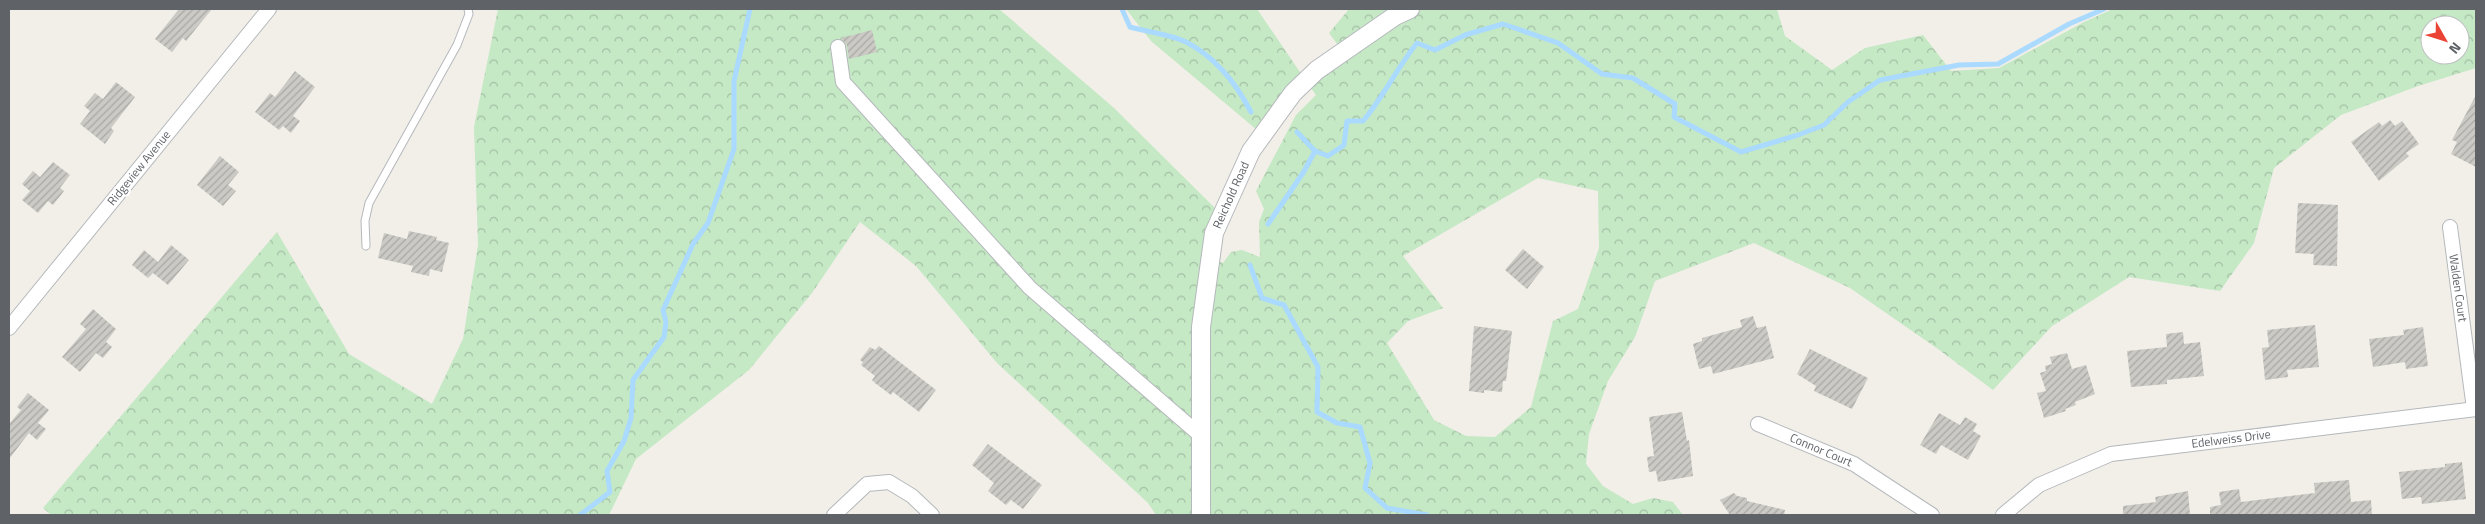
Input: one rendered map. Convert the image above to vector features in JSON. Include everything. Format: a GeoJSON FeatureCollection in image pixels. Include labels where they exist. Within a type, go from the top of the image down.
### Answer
{"type":"FeatureCollection","features":[{"type":"Feature","properties":{"kind":"street","name":"Ridgeview Avenue"},"geometry":{"type":"LineString","coordinates":[[9,328],[269,9]]}},
{"type":"Feature","properties":{"kind":"street","name":"Reichold Road"},"geometry":{"type":"LineString","coordinates":[[1200,515],[1201,327],[1214,233],[1251,151],[1293,93],[1317,70],[1395,16],[1410,9]]}},
{"type":"Feature","properties":{"kind":"street"},"geometry":{"type":"LineString","coordinates":[[838,47],[843,82],[1030,288],[1200,435]]}},
{"type":"Feature","properties":{"kind":"street","name":"Walden Court"},"geometry":{"type":"LineString","coordinates":[[2450,228],[2475,409]]}},
{"type":"Feature","properties":{"kind":"street","name":"Edelweiss Drive"},"geometry":{"type":"LineString","coordinates":[[2003,515],[2039,486],[2111,454],[2475,409]]}},
{"type":"Feature","properties":{"kind":"street","name":"Connor Court"},"geometry":{"type":"LineString","coordinates":[[1758,424],[1854,464],[1932,515]]}},
{"type":"Feature","properties":{"kind":"street"},"geometry":{"type":"LineString","coordinates":[[834,515],[867,484],[889,482],[912,496],[932,515]]}},
{"type":"Feature","properties":{"kind":"lane"},"geometry":{"type":"LineString","coordinates":[[366,246],[365,221],[369,203],[457,45],[469,14],[468,9]]}},
{"type":"Feature","properties":{"kind":"green space"},"geometry":{"type":"Polygon","coordinates":[[[498,9],[999,9],[1114,108],[1222,215],[1210,258],[1223,263],[1231,252],[1242,250],[1260,257],[1259,222],[1264,209],[1256,191],[1296,115],[1316,95],[1306,81],[1343,52],[1329,33],[1349,9],[1777,9],[1785,36],[1832,70],[1865,48],[1923,35],[1951,71],[1999,68],[2084,22],[2113,9],[2476,9],[2476,68],[2418,86],[2341,115],[2274,168],[2254,243],[2220,291],[2129,277],[2052,326],[1993,390],[1850,288],[1754,243],[1655,281],[1635,337],[1608,381],[1589,434],[1586,464],[1603,486],[1633,504],[1653,498],[1673,502],[1683,515],[1156,515],[1148,503],[997,363],[916,266],[860,222],[812,293],[749,370],[636,459],[609,515],[51,515],[43,508],[277,232],[349,354],[432,404],[463,339],[478,245],[474,127],[498,9]],[[1538,178],[1403,256],[1443,308],[1408,321],[1387,343],[1434,420],[1466,436],[1495,437],[1531,407],[1553,321],[1578,309],[1599,248],[1598,191],[1538,178]]]}},
{"type":"Feature","properties":{"kind":"green space"},"geometry":{"type":"Polygon","coordinates":[[[1126,9],[1257,9],[1306,81],[1263,135],[1151,41],[1126,9]]]}},
{"type":"Feature","properties":{"kind":"building"},"geometry":{"type":"Polygon","coordinates":[[[179,9],[212,9],[186,41],[183,38],[172,52],[155,39],[179,9]]]}},
{"type":"Feature","properties":{"kind":"building"},"geometry":{"type":"Polygon","coordinates":[[[872,30],[877,52],[849,59],[847,45],[841,38],[872,30]]]}},
{"type":"Feature","properties":{"kind":"building"},"geometry":{"type":"Polygon","coordinates":[[[295,71],[315,87],[293,116],[300,121],[291,133],[283,126],[279,130],[255,112],[270,93],[275,97],[295,71]]]}},
{"type":"Feature","properties":{"kind":"building"},"geometry":{"type":"Polygon","coordinates":[[[116,82],[135,97],[111,128],[114,131],[105,144],[80,124],[90,111],[84,106],[95,93],[103,99],[116,82]]]}},
{"type":"Feature","properties":{"kind":"building"},"geometry":{"type":"Polygon","coordinates":[[[2476,95],[2476,167],[2451,154],[2457,142],[2452,140],[2476,95]]]}},
{"type":"Feature","properties":{"kind":"building"},"geometry":{"type":"Polygon","coordinates":[[[2390,120],[2395,126],[2402,121],[2419,144],[2406,153],[2409,156],[2379,181],[2351,142],[2379,122],[2382,126],[2390,120]]]}},
{"type":"Feature","properties":{"kind":"building"},"geometry":{"type":"Polygon","coordinates":[[[220,156],[239,172],[228,185],[236,191],[223,206],[197,185],[220,156]]]}},
{"type":"Feature","properties":{"kind":"building"},"geometry":{"type":"Polygon","coordinates":[[[53,162],[70,175],[60,188],[64,191],[53,205],[48,201],[38,213],[22,200],[30,191],[22,184],[33,171],[40,177],[53,162]]]}},
{"type":"Feature","properties":{"kind":"building"},"geometry":{"type":"Polygon","coordinates":[[[2298,203],[2338,205],[2337,266],[2313,265],[2314,254],[2295,253],[2298,203]]]}},
{"type":"Feature","properties":{"kind":"building"},"geometry":{"type":"Polygon","coordinates":[[[409,231],[437,237],[436,240],[449,243],[442,272],[430,269],[429,276],[411,272],[413,266],[378,258],[384,233],[407,239],[409,231]]]}},
{"type":"Feature","properties":{"kind":"building"},"geometry":{"type":"Polygon","coordinates":[[[171,245],[189,260],[168,285],[153,273],[148,278],[132,265],[144,250],[158,262],[171,245]]]}},
{"type":"Feature","properties":{"kind":"building"},"geometry":{"type":"Polygon","coordinates":[[[1523,249],[1544,267],[1527,289],[1505,270],[1523,249]]]}},
{"type":"Feature","properties":{"kind":"building"},"geometry":{"type":"Polygon","coordinates":[[[93,309],[116,329],[106,342],[112,347],[103,358],[96,353],[80,372],[62,357],[86,329],[80,324],[93,309]]]}},
{"type":"Feature","properties":{"kind":"building"},"geometry":{"type":"Polygon","coordinates":[[[1753,316],[1757,328],[1766,326],[1774,358],[1713,374],[1711,366],[1699,369],[1693,344],[1702,341],[1702,338],[1742,327],[1740,320],[1753,316]]]}},
{"type":"Feature","properties":{"kind":"building"},"geometry":{"type":"Polygon","coordinates":[[[2315,325],[2319,367],[2287,370],[2288,377],[2265,380],[2262,348],[2269,347],[2267,330],[2315,325]]]}},
{"type":"Feature","properties":{"kind":"building"},"geometry":{"type":"Polygon","coordinates":[[[1474,326],[1512,331],[1506,381],[1503,381],[1502,392],[1484,390],[1484,393],[1469,391],[1474,326]]]}},
{"type":"Feature","properties":{"kind":"building"},"geometry":{"type":"Polygon","coordinates":[[[2423,327],[2428,366],[2406,369],[2405,362],[2373,367],[2369,339],[2404,335],[2403,330],[2423,327]]]}},
{"type":"Feature","properties":{"kind":"building"},"geometry":{"type":"Polygon","coordinates":[[[2183,332],[2184,344],[2200,342],[2204,376],[2167,380],[2167,384],[2131,387],[2127,351],[2167,347],[2166,334],[2183,332]]]}},
{"type":"Feature","properties":{"kind":"building"},"geometry":{"type":"Polygon","coordinates":[[[879,346],[936,390],[919,412],[893,392],[891,395],[875,383],[872,380],[875,376],[861,365],[863,362],[860,360],[870,347],[875,350],[879,346]]]}},
{"type":"Feature","properties":{"kind":"building"},"geometry":{"type":"Polygon","coordinates":[[[1810,349],[1868,378],[1852,409],[1814,391],[1816,386],[1797,374],[1810,349]]]}},
{"type":"Feature","properties":{"kind":"building"},"geometry":{"type":"Polygon","coordinates":[[[2067,353],[2072,369],[2086,365],[2095,394],[2075,402],[2076,405],[2065,409],[2066,411],[2044,418],[2037,393],[2046,391],[2040,373],[2046,371],[2045,366],[2052,364],[2050,357],[2067,353]]]}},
{"type":"Feature","properties":{"kind":"building"},"geometry":{"type":"Polygon","coordinates":[[[28,393],[49,410],[38,423],[46,429],[37,440],[29,433],[9,459],[9,424],[21,410],[17,407],[28,393]]]}},
{"type":"Feature","properties":{"kind":"building"},"geometry":{"type":"Polygon","coordinates":[[[1682,412],[1687,441],[1689,440],[1693,476],[1658,482],[1656,471],[1649,472],[1647,457],[1654,456],[1649,417],[1682,412]]]}},
{"type":"Feature","properties":{"kind":"building"},"geometry":{"type":"Polygon","coordinates":[[[1939,413],[1960,425],[1965,417],[1977,424],[1973,431],[1981,436],[1968,460],[1941,445],[1936,454],[1920,445],[1939,413]]]}},
{"type":"Feature","properties":{"kind":"building"},"geometry":{"type":"Polygon","coordinates":[[[988,444],[1042,485],[1023,509],[1011,500],[1006,505],[988,491],[994,483],[972,465],[988,444]]]}},
{"type":"Feature","properties":{"kind":"building"},"geometry":{"type":"Polygon","coordinates":[[[2462,462],[2466,499],[2422,504],[2421,497],[2402,499],[2399,472],[2445,467],[2445,464],[2462,462]]]}},
{"type":"Feature","properties":{"kind":"building"},"geometry":{"type":"Polygon","coordinates":[[[2349,480],[2351,502],[2371,500],[2372,515],[2210,515],[2210,507],[2221,505],[2219,492],[2239,489],[2241,502],[2315,493],[2314,483],[2349,480]]]}},
{"type":"Feature","properties":{"kind":"building"},"geometry":{"type":"Polygon","coordinates":[[[2188,491],[2190,515],[2123,515],[2123,506],[2156,502],[2155,497],[2188,491]]]}},
{"type":"Feature","properties":{"kind":"building"},"geometry":{"type":"Polygon","coordinates":[[[1734,493],[1737,496],[1747,498],[1747,501],[1785,510],[1784,515],[1730,515],[1720,500],[1734,493]]]}},
{"type":"Feature","properties":{"kind":"waterway"},"geometry":{"type":"LineString","coordinates":[[580,515],[610,492],[607,471],[624,441],[631,418],[633,380],[664,337],[666,322],[663,310],[693,244],[708,223],[734,149],[734,81],[750,9]]}},
{"type":"Feature","properties":{"kind":"waterway"},"geometry":{"type":"LineString","coordinates":[[1122,9],[1130,27],[1180,39],[1206,55],[1224,72],[1239,91],[1251,112]]}},
{"type":"Feature","properties":{"kind":"waterway"},"geometry":{"type":"LineString","coordinates":[[1297,132],[1315,151],[1328,156],[1344,145],[1347,121],[1363,121],[1417,43],[1435,50],[1465,35],[1503,24],[1558,43],[1602,74],[1633,78],[1675,104],[1674,117],[1741,152],[1824,125],[1848,102],[1880,80],[1959,65],[1998,64],[2069,24],[2104,9]]}},
{"type":"Feature","properties":{"kind":"waterway"},"geometry":{"type":"LineString","coordinates":[[1268,224],[1303,173],[1315,151]]}},
{"type":"Feature","properties":{"kind":"waterway"},"geometry":{"type":"LineString","coordinates":[[1250,265],[1262,298],[1284,305],[1318,367],[1317,412],[1337,423],[1360,427],[1370,463],[1365,488],[1387,508],[1427,515]]}}]}
